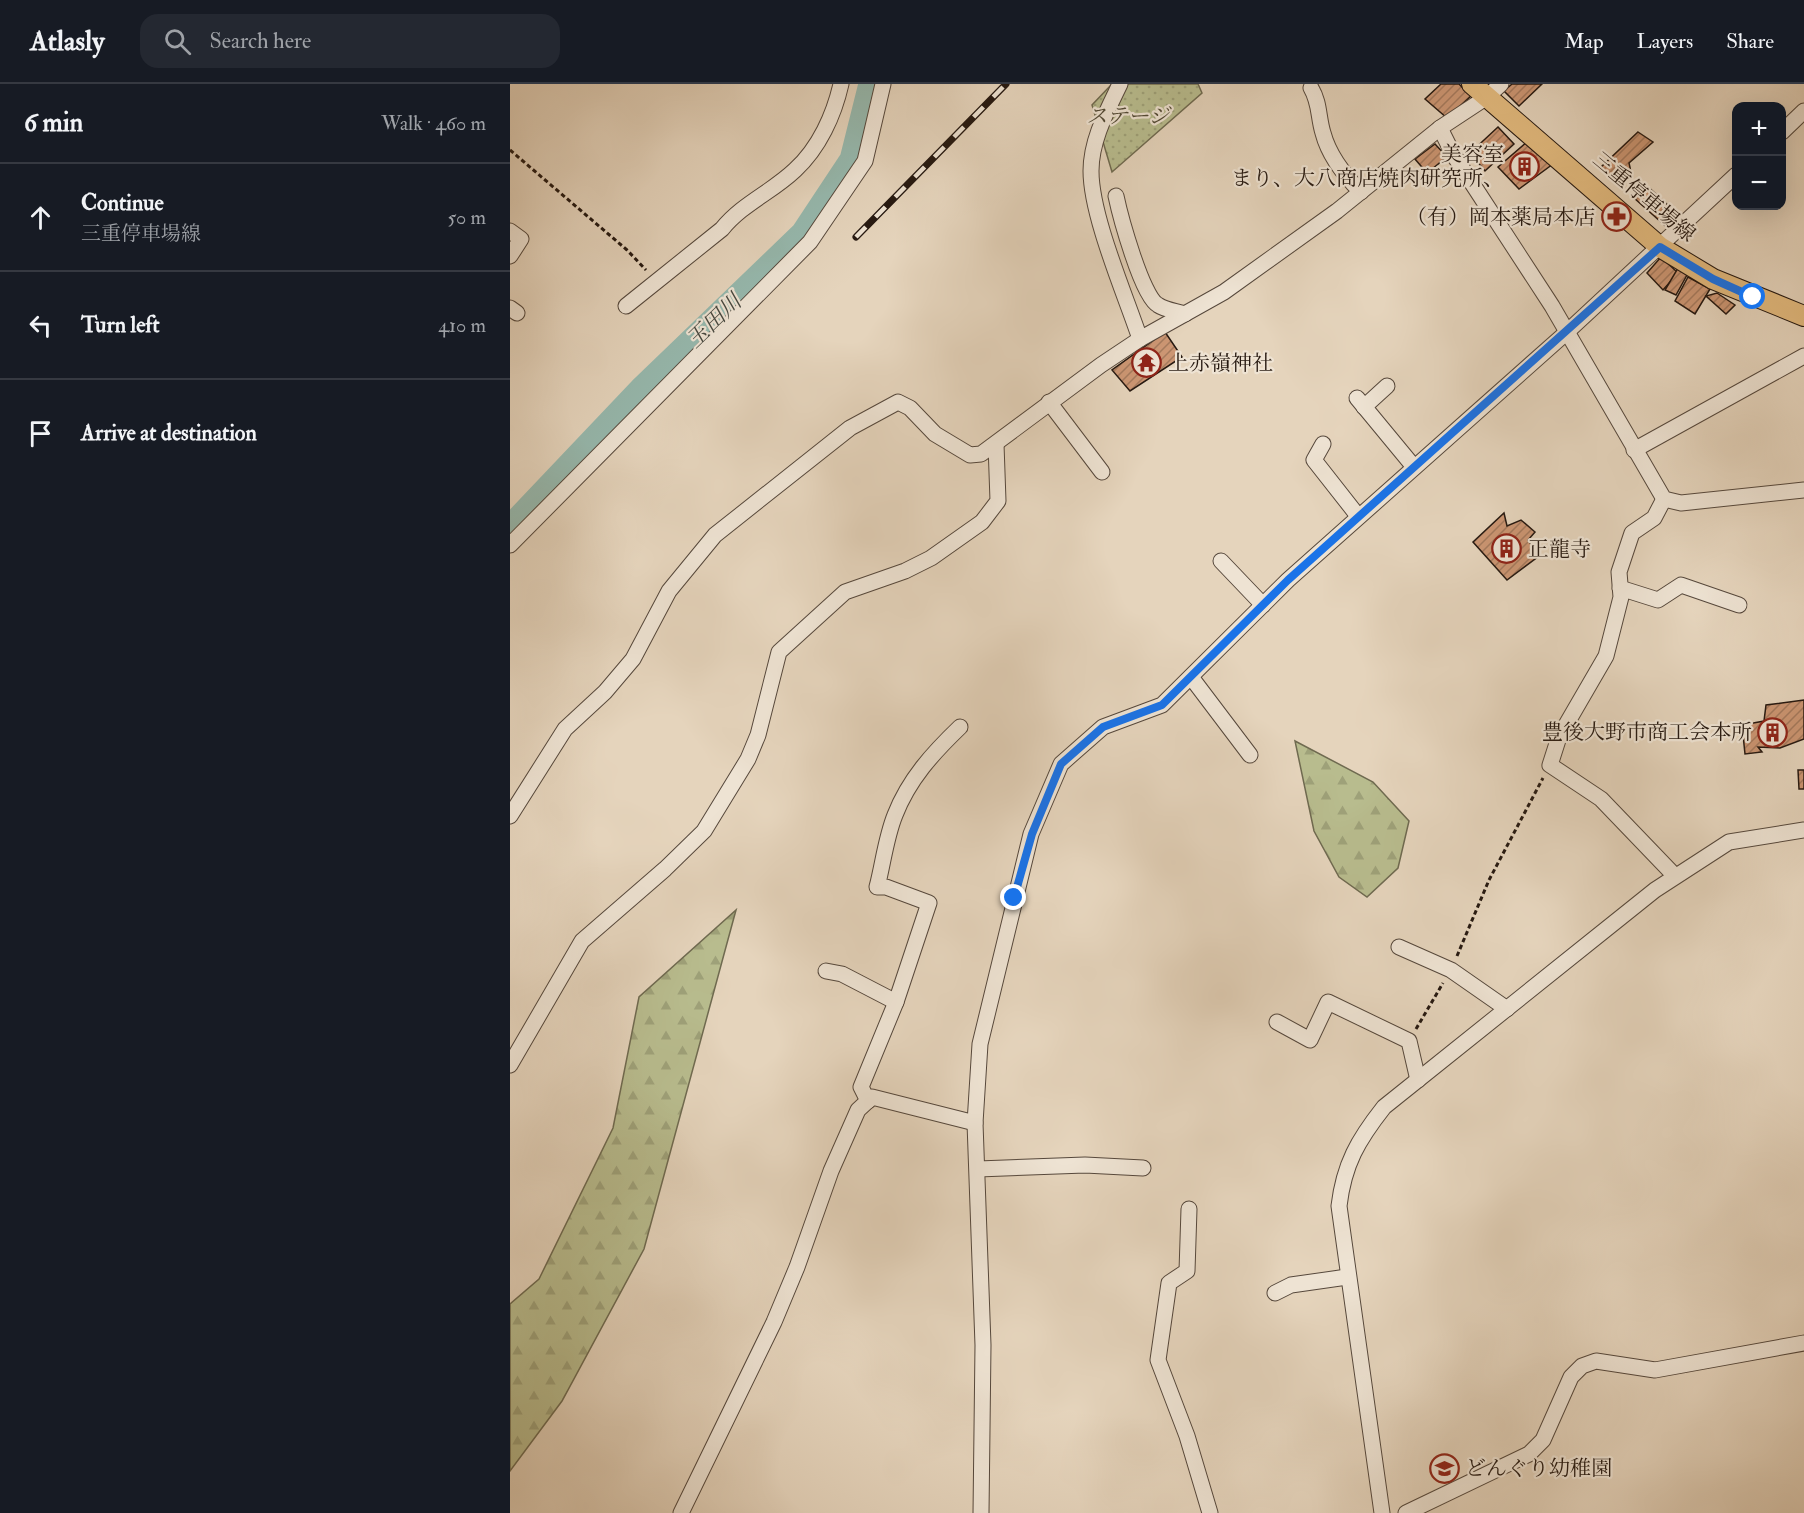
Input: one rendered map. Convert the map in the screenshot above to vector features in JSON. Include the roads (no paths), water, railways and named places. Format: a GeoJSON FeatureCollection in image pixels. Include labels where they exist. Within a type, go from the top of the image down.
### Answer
{"type":"FeatureCollection","features":[{"type":"Feature","properties":{"kind":"main road","name":"三重停車場線"},"geometry":{"type":"LineString","coordinates":[[1486,88],[1660,247],[1713,279],[1804,316]]}},
{"type":"Feature","properties":{"kind":"street"},"geometry":{"type":"LineString","coordinates":[[626,306],[722,230],[731,218],[796,170],[821,137],[836,108],[841,84]]}},
{"type":"Feature","properties":{"kind":"street"},"geometry":{"type":"LineString","coordinates":[[510,545],[810,242],[866,161],[883,84]]}},
{"type":"Feature","properties":{"kind":"street"},"geometry":{"type":"LineString","coordinates":[[1120,84],[1100,124],[1091,171],[1099,218],[1140,339]]}},
{"type":"Feature","properties":{"kind":"street"},"geometry":{"type":"LineString","coordinates":[[1311,88],[1317,98],[1323,134],[1340,170],[1361,192]]}},
{"type":"Feature","properties":{"kind":"street"},"geometry":{"type":"LineString","coordinates":[[510,816],[565,729],[605,692],[633,659],[669,591],[715,535],[850,428],[898,402],[916,414],[935,434],[970,455],[981,454],[1049,402],[1140,339],[1224,292],[1361,192],[1486,88]]}},
{"type":"Feature","properties":{"kind":"street"},"geometry":{"type":"LineString","coordinates":[[1786,128],[1804,111]]}},
{"type":"Feature","properties":{"kind":"street"},"geometry":{"type":"LineString","coordinates":[[1440,128],[1454,154],[1567,332],[1664,499],[1682,503],[1804,490]]}},
{"type":"Feature","properties":{"kind":"street"},"geometry":{"type":"LineString","coordinates":[[981,1513],[984,1427],[975,1123],[980,1044],[1014,898],[1032,834],[1061,764],[1103,727],[1162,705],[1263,605],[1358,516],[1567,332],[1732,180]]}},
{"type":"Feature","properties":{"kind":"street"},"geometry":{"type":"LineString","coordinates":[[1116,196],[1121,224],[1148,294],[1156,305],[1185,314]]}},
{"type":"Feature","properties":{"kind":"street"},"geometry":{"type":"LineString","coordinates":[[510,231],[521,239],[510,256]]}},
{"type":"Feature","properties":{"kind":"street"},"geometry":{"type":"LineString","coordinates":[[1634,450],[1804,356]]}},
{"type":"Feature","properties":{"kind":"street"},"geometry":{"type":"LineString","coordinates":[[1387,386],[1361,402],[1414,467]]}},
{"type":"Feature","properties":{"kind":"street"},"geometry":{"type":"LineString","coordinates":[[1049,402],[1102,472]]}},
{"type":"Feature","properties":{"kind":"street"},"geometry":{"type":"LineString","coordinates":[[510,1065],[582,941],[665,869],[704,831],[748,759],[758,735],[779,652],[845,592],[905,571],[931,558],[982,522],[998,501],[996,444]]}},
{"type":"Feature","properties":{"kind":"street"},"geometry":{"type":"LineString","coordinates":[[1323,444],[1314,460],[1358,516]]}},
{"type":"Feature","properties":{"kind":"street"},"geometry":{"type":"LineString","coordinates":[[1664,499],[1654,518],[1632,533],[1619,572],[1621,597],[1606,656],[1559,737],[1550,765],[1600,799],[1675,876]]}},
{"type":"Feature","properties":{"kind":"street"},"geometry":{"type":"LineString","coordinates":[[1221,561],[1263,605]]}},
{"type":"Feature","properties":{"kind":"street"},"geometry":{"type":"LineString","coordinates":[[1620,588],[1658,600],[1681,585],[1739,605]]}},
{"type":"Feature","properties":{"kind":"street"},"geometry":{"type":"LineString","coordinates":[[1191,677],[1250,755]]}},
{"type":"Feature","properties":{"kind":"street"},"geometry":{"type":"LineString","coordinates":[[868,1101],[861,1087],[896,1002],[929,903],[885,887],[877,887],[894,816],[915,775],[928,757],[960,727]]}},
{"type":"Feature","properties":{"kind":"street"},"geometry":{"type":"LineString","coordinates":[[1382,1513],[1347,1277],[1339,1206],[1343,1175],[1367,1129],[1384,1107],[1675,876],[1729,842],[1804,830]]}},
{"type":"Feature","properties":{"kind":"street"},"geometry":{"type":"LineString","coordinates":[[1400,947],[1451,970],[1507,1009]]}},
{"type":"Feature","properties":{"kind":"street"},"geometry":{"type":"LineString","coordinates":[[826,971],[842,974],[896,1002]]}},
{"type":"Feature","properties":{"kind":"street"},"geometry":{"type":"LineString","coordinates":[[1277,1022],[1310,1040],[1328,1002],[1409,1041],[1418,1080]]}},
{"type":"Feature","properties":{"kind":"street"},"geometry":{"type":"LineString","coordinates":[[681,1513],[774,1322],[797,1267],[831,1171],[858,1110],[872,1097],[975,1123]]}},
{"type":"Feature","properties":{"kind":"street"},"geometry":{"type":"LineString","coordinates":[[978,1169],[1085,1165],[1143,1168]]}},
{"type":"Feature","properties":{"kind":"street"},"geometry":{"type":"LineString","coordinates":[[1189,1209],[1187,1271],[1169,1283],[1158,1360],[1187,1436],[1210,1513]]}},
{"type":"Feature","properties":{"kind":"street"},"geometry":{"type":"LineString","coordinates":[[1275,1293],[1291,1285],[1347,1277]]}},
{"type":"Feature","properties":{"kind":"street"},"geometry":{"type":"LineString","coordinates":[[1406,1513],[1529,1454],[1543,1440],[1571,1377],[1582,1366],[1596,1361],[1654,1370],[1804,1343]]}},
{"type":"Feature","properties":{"kind":"waterway","name":"玉田川"},"geometry":{"type":"LineString","coordinates":[[510,529],[642,390],[804,234],[853,160],[872,84]]}},
{"type":"Feature","properties":{"kind":"railway"},"geometry":{"type":"LineString","coordinates":[[856,237],[1006,84]]}},
{"type":"Feature","properties":{"kind":"place","name":"美容室 まり、大八商店焼肉研究所、"},"geometry":{"type":"Point","coordinates":[1525,166]}},
{"type":"Feature","properties":{"kind":"place","name":"（有）岡本薬局本店"},"geometry":{"type":"Point","coordinates":[1616,217]}},
{"type":"Feature","properties":{"kind":"place","name":"上赤嶺神社"},"geometry":{"type":"Point","coordinates":[1147,363]}},
{"type":"Feature","properties":{"kind":"place","name":"正龍寺"},"geometry":{"type":"Point","coordinates":[1507,549]}},
{"type":"Feature","properties":{"kind":"place","name":"豊後大野市商工会本所"},"geometry":{"type":"Point","coordinates":[1773,732]}},
{"type":"Feature","properties":{"kind":"place","name":"どんぐり幼稚園"},"geometry":{"type":"Point","coordinates":[1444,1468]}},
{"type":"Feature","properties":{"kind":"park label","name":"ステージ"},"geometry":{"type":"Point","coordinates":[1128,116]}}]}
